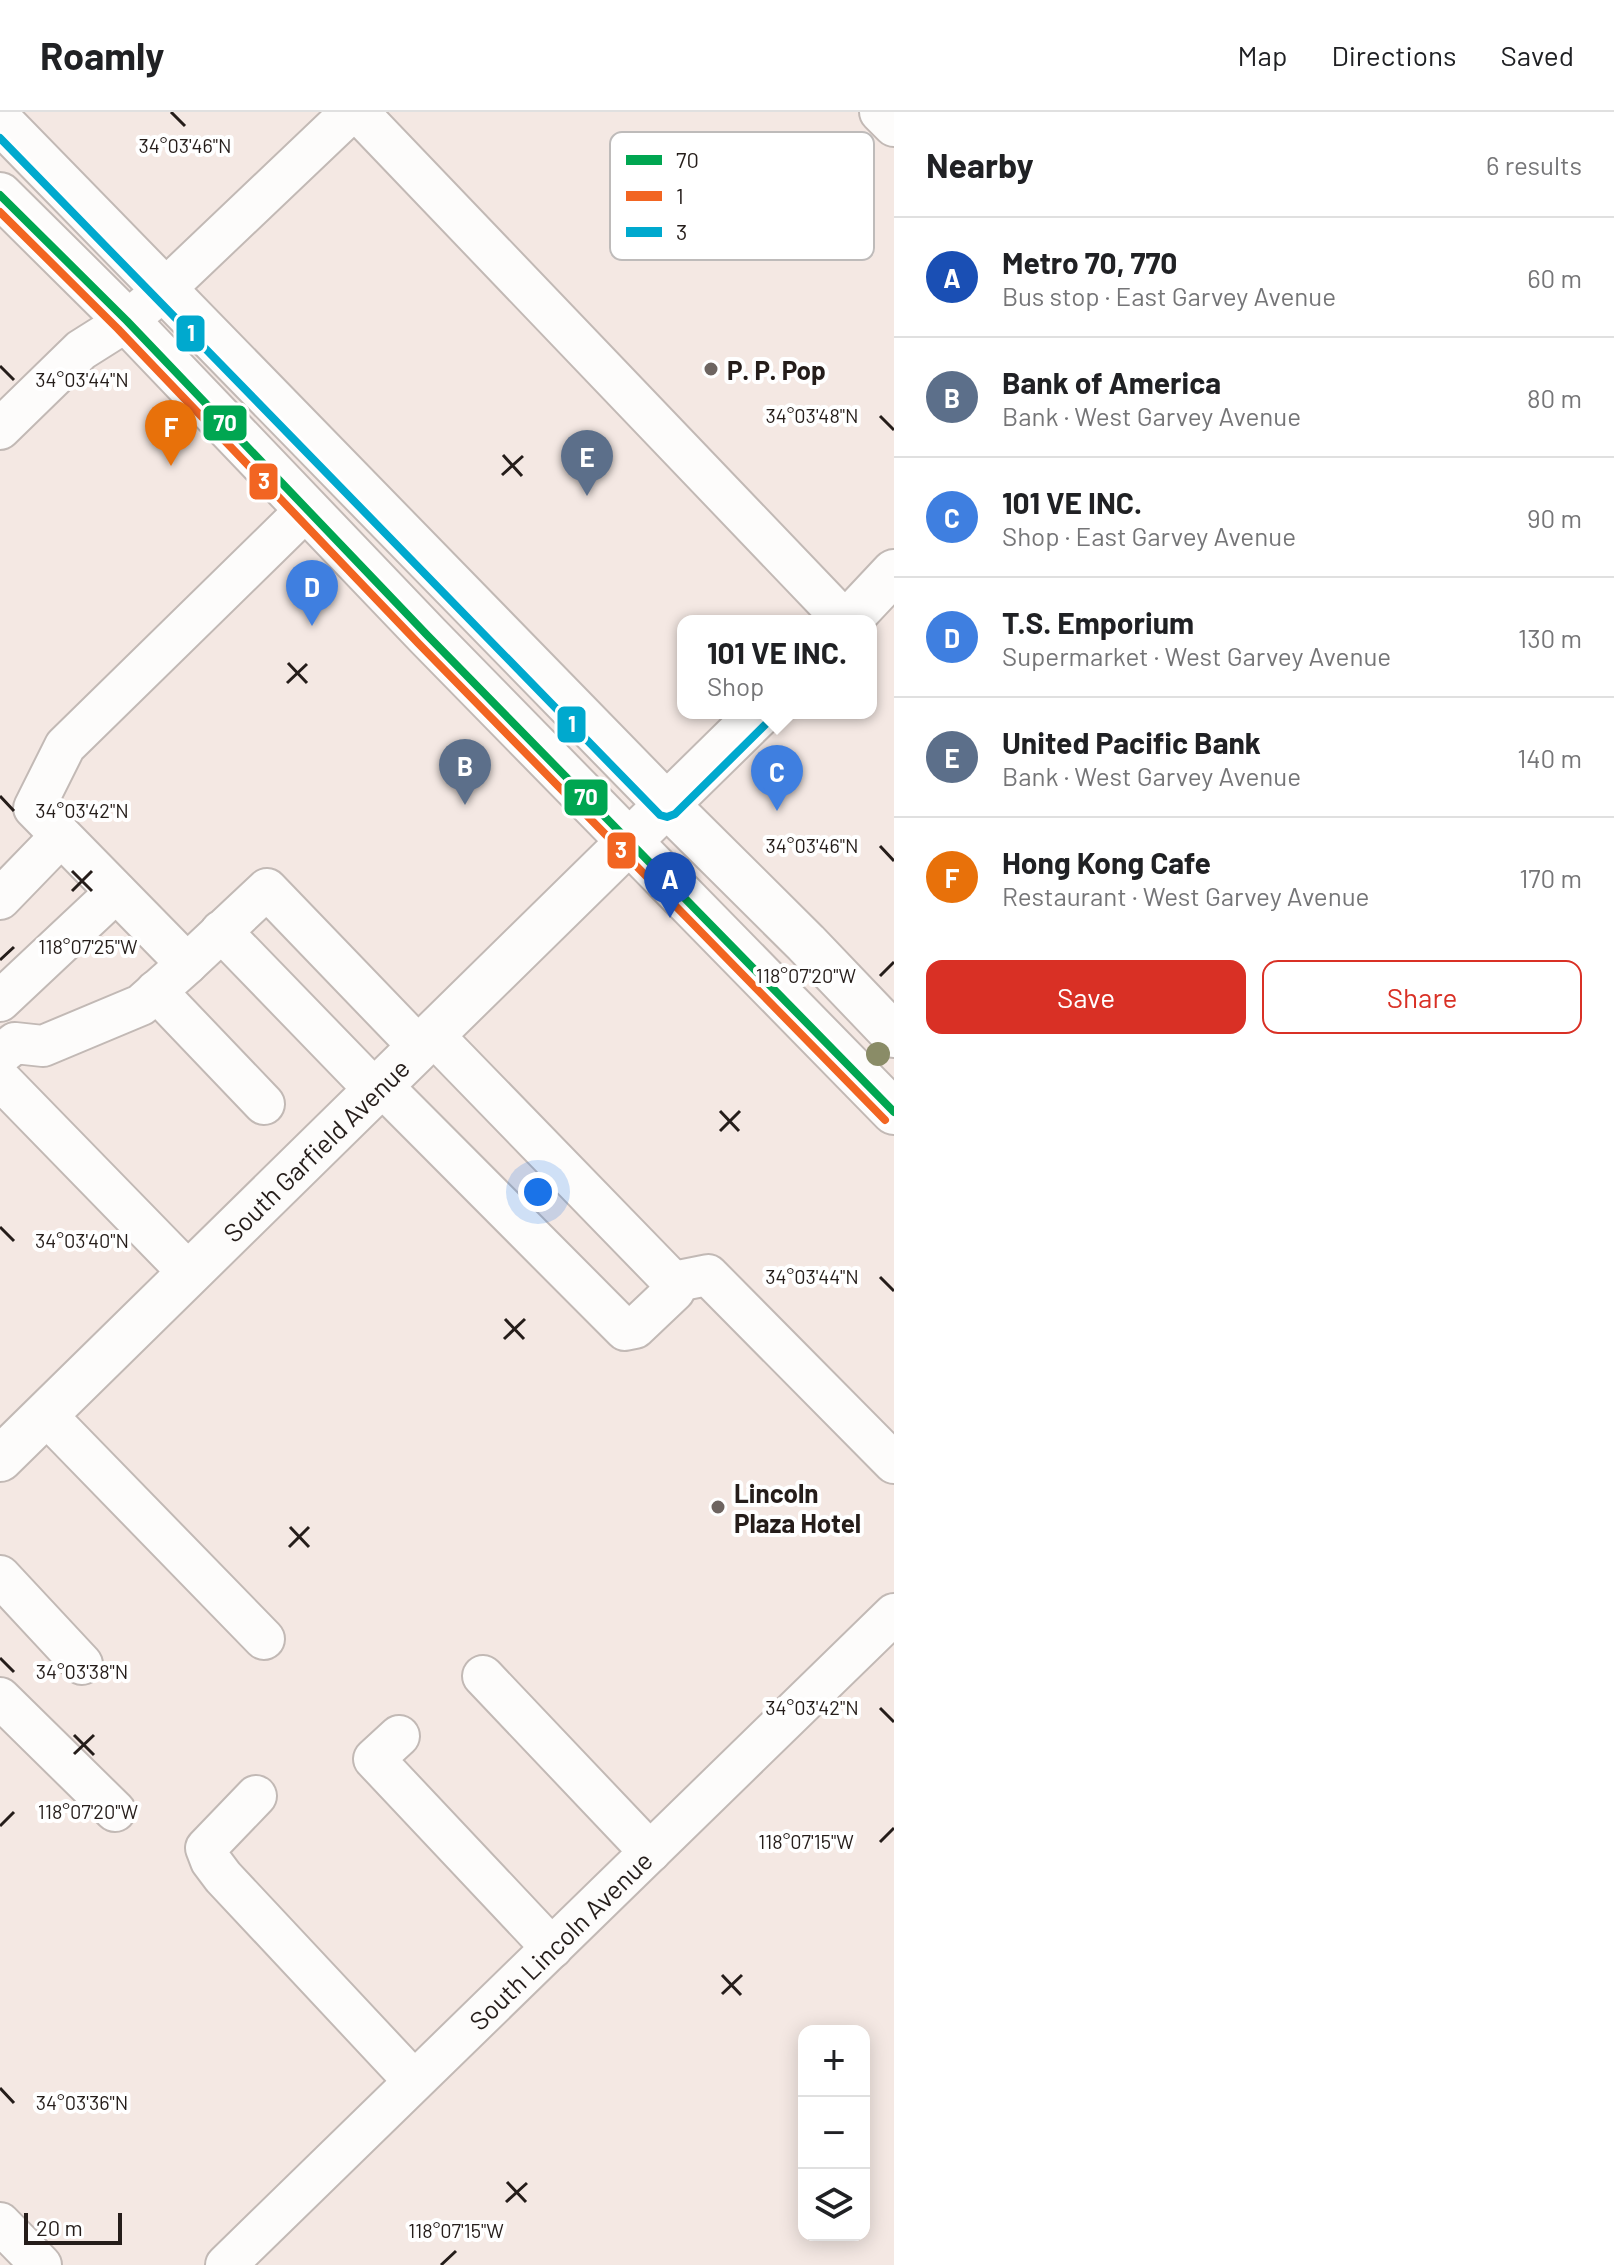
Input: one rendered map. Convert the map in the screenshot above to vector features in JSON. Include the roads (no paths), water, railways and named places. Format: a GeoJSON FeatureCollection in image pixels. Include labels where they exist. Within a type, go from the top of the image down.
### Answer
{"type":"FeatureCollection","features":[{"type":"Feature","properties":{"kind":"main road"},"geometry":{"type":"LineString","coordinates":[[0,121],[894,1035]]}},
{"type":"Feature","properties":{"kind":"main road"},"geometry":{"type":"LineString","coordinates":[[0,195],[127,321],[523,734],[894,1112]]}},
{"type":"Feature","properties":{"kind":"main road"},"geometry":{"type":"LineString","coordinates":[[852,615],[894,572]]}},
{"type":"Feature","properties":{"kind":"main road","name":"South Garfield Avenue"},"geometry":{"type":"LineString","coordinates":[[0,1459],[754,719]]}},
{"type":"Feature","properties":{"kind":"street"},"geometry":{"type":"LineString","coordinates":[[0,429],[81,350],[127,321],[165,289],[351,112]]}},
{"type":"Feature","properties":{"kind":"street"},"geometry":{"type":"LineString","coordinates":[[358,112],[840,615]]}},
{"type":"Feature","properties":{"kind":"street"},"geometry":{"type":"LineString","coordinates":[[880,112],[894,126]]}},
{"type":"Feature","properties":{"kind":"street"},"geometry":{"type":"LineString","coordinates":[[187,964],[34,808],[65,746],[306,510]]}},
{"type":"Feature","properties":{"kind":"street"},"geometry":{"type":"LineString","coordinates":[[0,899],[61,836]]}},
{"type":"Feature","properties":{"kind":"street"},"geometry":{"type":"LineString","coordinates":[[0,1055],[15,1043],[43,1046],[141,1005],[187,964],[221,931],[267,889],[673,1282],[674,1291],[635,1328],[625,1330],[221,931]]}},
{"type":"Feature","properties":{"kind":"street"},"geometry":{"type":"LineString","coordinates":[[0,1001],[116,892]]}},
{"type":"Feature","properties":{"kind":"street"},"geometry":{"type":"LineString","coordinates":[[156,991],[264,1104]]}},
{"type":"Feature","properties":{"kind":"street"},"geometry":{"type":"LineString","coordinates":[[8,1103],[190,1274]]}},
{"type":"Feature","properties":{"kind":"street"},"geometry":{"type":"LineString","coordinates":[[673,1282],[708,1275],[894,1463]]}},
{"type":"Feature","properties":{"kind":"street"},"geometry":{"type":"LineString","coordinates":[[46,1415],[264,1639]]}},
{"type":"Feature","properties":{"kind":"street"},"geometry":{"type":"LineString","coordinates":[[0,1576],[82,1664]]}},
{"type":"Feature","properties":{"kind":"street","name":"South Lincoln Avenue"},"geometry":{"type":"LineString","coordinates":[[226,2265],[894,1614]]}},
{"type":"Feature","properties":{"kind":"street"},"geometry":{"type":"LineString","coordinates":[[483,1676],[650,1852]]}},
{"type":"Feature","properties":{"kind":"street"},"geometry":{"type":"LineString","coordinates":[[0,1698],[115,1811]]}},
{"type":"Feature","properties":{"kind":"street"},"geometry":{"type":"LineString","coordinates":[[399,1736],[374,1759],[552,1948]]}},
{"type":"Feature","properties":{"kind":"street"},"geometry":{"type":"LineString","coordinates":[[256,1796],[206,1848],[211,1861],[414,2081]]}},
{"type":"Feature","properties":{"kind":"street"},"geometry":{"type":"LineString","coordinates":[[0,2223],[41,2265]]}},
{"type":"Feature","properties":{"kind":"place","name":"P. P. Pop"},"geometry":{"type":"Point","coordinates":[711,369]}},
{"type":"Feature","properties":{"kind":"place","name":"Hong Kong Cafe"},"geometry":{"type":"Point","coordinates":[171,466]}},
{"type":"Feature","properties":{"kind":"place","name":"United Pacific Bank"},"geometry":{"type":"Point","coordinates":[587,496]}},
{"type":"Feature","properties":{"kind":"place","name":"T.S. Emporium"},"geometry":{"type":"Point","coordinates":[312,626]}},
{"type":"Feature","properties":{"kind":"place","name":"Bank of America"},"geometry":{"type":"Point","coordinates":[465,805]}},
{"type":"Feature","properties":{"kind":"place","name":"101 VE INC."},"geometry":{"type":"Point","coordinates":[777,811]}},
{"type":"Feature","properties":{"kind":"place","name":"Metro 70, 770"},"geometry":{"type":"Point","coordinates":[670,918]}},
{"type":"Feature","properties":{"kind":"place","name":"Lincoln Plaza Hotel"},"geometry":{"type":"Point","coordinates":[718,1507]}}]}
